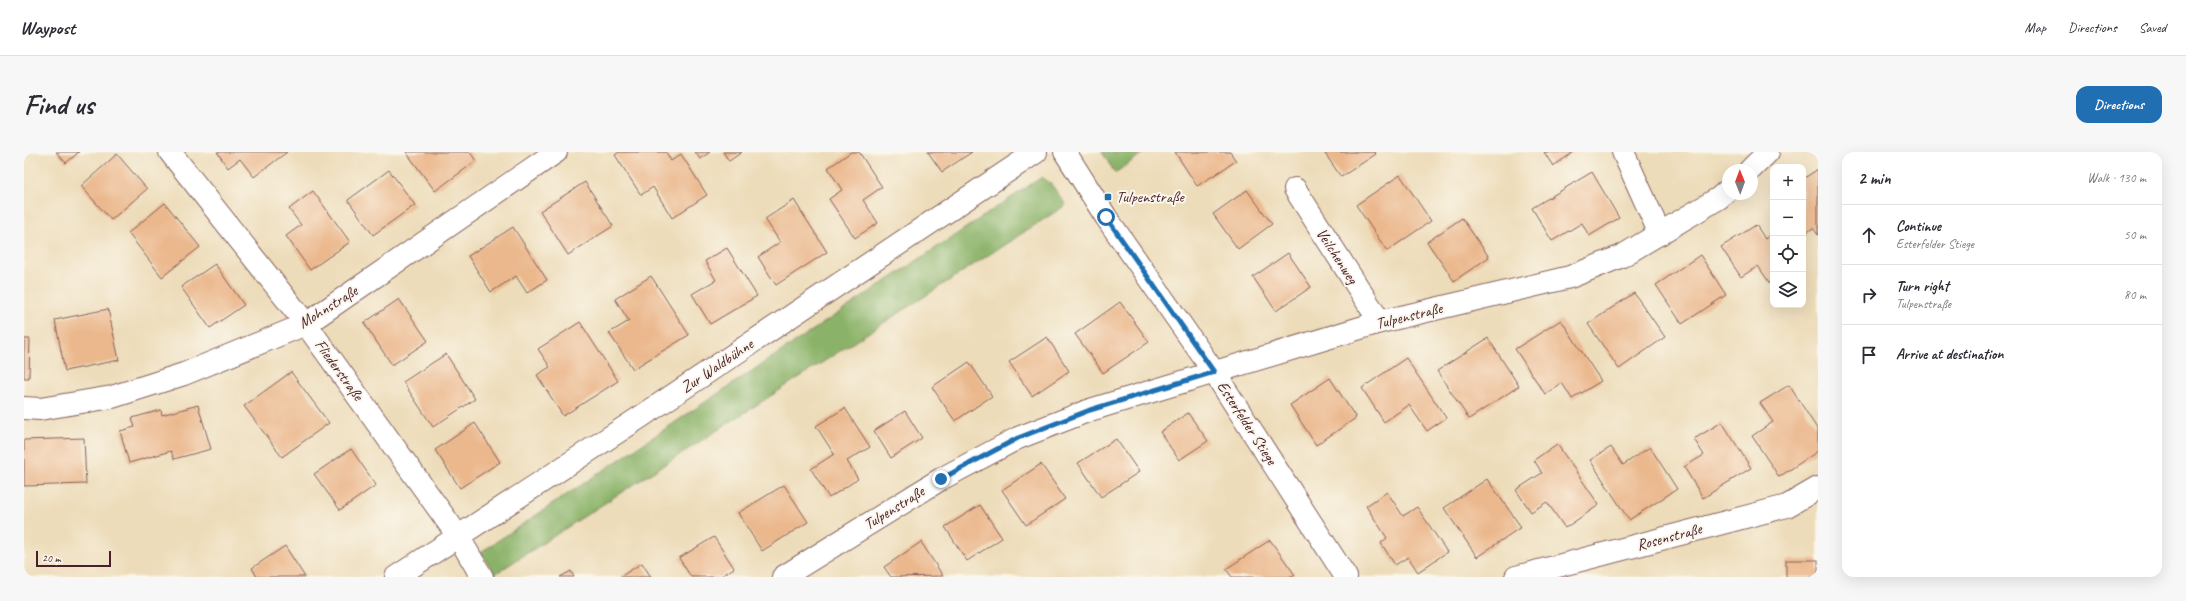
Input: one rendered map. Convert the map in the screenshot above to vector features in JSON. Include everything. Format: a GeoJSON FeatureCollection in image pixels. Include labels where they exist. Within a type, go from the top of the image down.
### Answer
{"type":"FeatureCollection","features":[{"type":"Feature","properties":{"kind":"street","name":"Fliederstraße"},"geometry":{"type":"LineString","coordinates":[[170,152],[306,324],[458,536],[482,577]]}},
{"type":"Feature","properties":{"kind":"street","name":"Mohnstraße"},"geometry":{"type":"LineString","coordinates":[[24,408],[40,409],[112,397],[184,374],[306,324],[556,152]]}},
{"type":"Feature","properties":{"kind":"street","name":"Zur Waldbühne"},"geometry":{"type":"LineString","coordinates":[[396,577],[642,416],[1036,152]]}},
{"type":"Feature","properties":{"kind":"street","name":"Esterfelder Stiege"},"geometry":{"type":"LineString","coordinates":[[1065,152],[1106,217],[1214,372],[1346,577]]}},
{"type":"Feature","properties":{"kind":"street"},"geometry":{"type":"LineString","coordinates":[[1623,152],[1660,234]]}},
{"type":"Feature","properties":{"kind":"street"},"geometry":{"type":"LineString","coordinates":[[1756,164],[1768,152]]}},
{"type":"Feature","properties":{"kind":"street","name":"Veilchenweg"},"geometry":{"type":"LineString","coordinates":[[1295,189],[1380,322]]}},
{"type":"Feature","properties":{"kind":"street","name":"Tulpenstraße"},"geometry":{"type":"LineString","coordinates":[[783,577],[941,479],[1018,438],[1090,410],[1380,322],[1570,277],[1622,256],[1722,195]]}},
{"type":"Feature","properties":{"kind":"street","name":"Rosenstraße"},"geometry":{"type":"LineString","coordinates":[[1516,577],[1787,506],[1818,488]]}},
{"type":"Feature","properties":{"kind":"green space"},"geometry":{"type":"Polygon","coordinates":[[[1102,152],[1145,152],[1115,173],[1102,152]]]}},
{"type":"Feature","properties":{"kind":"green space"},"geometry":{"type":"Polygon","coordinates":[[[1042,177],[1051,184],[1066,205],[495,574],[481,552],[1042,177]]]}},
{"type":"Feature","properties":{"kind":"building"},"geometry":{"type":"Polygon","coordinates":[[[56,152],[79,152],[66,163],[56,152]]]}},
{"type":"Feature","properties":{"kind":"building"},"geometry":{"type":"Polygon","coordinates":[[[217,152],[287,152],[254,177],[240,159],[228,168],[217,152]]]}},
{"type":"Feature","properties":{"kind":"building"},"geometry":{"type":"Polygon","coordinates":[[[406,152],[470,152],[476,161],[435,191],[406,152]]]}},
{"type":"Feature","properties":{"kind":"building"},"geometry":{"type":"Polygon","coordinates":[[[619,152],[666,152],[671,161],[681,154],[707,195],[672,218],[653,187],[641,195],[615,155],[619,152]]]}},
{"type":"Feature","properties":{"kind":"building"},"geometry":{"type":"Polygon","coordinates":[[[695,152],[710,152],[700,159],[695,152]]]}},
{"type":"Feature","properties":{"kind":"building"},"geometry":{"type":"Polygon","coordinates":[[[723,152],[742,152],[729,161],[723,152]]]}},
{"type":"Feature","properties":{"kind":"building"},"geometry":{"type":"Polygon","coordinates":[[[851,152],[859,152],[882,187],[863,200],[878,223],[855,238],[829,199],[842,190],[828,168],[851,152]]]}},
{"type":"Feature","properties":{"kind":"building"},"geometry":{"type":"Polygon","coordinates":[[[928,152],[972,152],[942,172],[928,152]]]}},
{"type":"Feature","properties":{"kind":"building"},"geometry":{"type":"Polygon","coordinates":[[[1175,152],[1230,152],[1236,161],[1197,186],[1175,152]]]}},
{"type":"Feature","properties":{"kind":"building"},"geometry":{"type":"Polygon","coordinates":[[[1324,152],[1374,152],[1376,154],[1341,177],[1324,152]]]}},
{"type":"Feature","properties":{"kind":"building"},"geometry":{"type":"Polygon","coordinates":[[[1544,152],[1574,152],[1553,166],[1544,152]]]}},
{"type":"Feature","properties":{"kind":"building"},"geometry":{"type":"Polygon","coordinates":[[[117,154],[147,189],[111,220],[81,186],[117,154]]]}},
{"type":"Feature","properties":{"kind":"building"},"geometry":{"type":"Polygon","coordinates":[[[1818,169],[1818,235],[1813,228],[1806,233],[1806,177],[1818,169]]]}},
{"type":"Feature","properties":{"kind":"building"},"geometry":{"type":"Polygon","coordinates":[[[389,170],[415,205],[373,235],[348,200],[389,170]]]}},
{"type":"Feature","properties":{"kind":"building"},"geometry":{"type":"Polygon","coordinates":[[[1592,172],[1619,218],[1589,236],[1582,223],[1552,241],[1532,208],[1592,172]]]}},
{"type":"Feature","properties":{"kind":"building"},"geometry":{"type":"Polygon","coordinates":[[[1400,175],[1431,221],[1387,251],[1356,205],[1400,175]]]}},
{"type":"Feature","properties":{"kind":"building"},"geometry":{"type":"Polygon","coordinates":[[[585,182],[613,226],[568,255],[540,211],[585,182]]]}},
{"type":"Feature","properties":{"kind":"building"},"geometry":{"type":"Polygon","coordinates":[[[1247,190],[1272,224],[1238,249],[1213,214],[1247,190]]]}},
{"type":"Feature","properties":{"kind":"building"},"geometry":{"type":"Polygon","coordinates":[[[313,191],[350,242],[310,270],[286,236],[301,225],[289,209],[313,191]]]}},
{"type":"Feature","properties":{"kind":"building"},"geometry":{"type":"Polygon","coordinates":[[[794,200],[827,252],[776,285],[758,257],[780,242],[765,219],[794,200]]]}},
{"type":"Feature","properties":{"kind":"building"},"geometry":{"type":"Polygon","coordinates":[[[165,203],[200,247],[162,277],[128,233],[165,203]]]}},
{"type":"Feature","properties":{"kind":"building"},"geometry":{"type":"Polygon","coordinates":[[[1462,218],[1489,257],[1454,281],[1427,242],[1462,218]]]}},
{"type":"Feature","properties":{"kind":"building"},"geometry":{"type":"Polygon","coordinates":[[[1756,225],[1765,239],[1770,235],[1770,284],[1758,266],[1741,277],[1721,247],[1756,225]]]}},
{"type":"Feature","properties":{"kind":"building"},"geometry":{"type":"Polygon","coordinates":[[[513,227],[547,280],[527,293],[516,276],[491,292],[468,256],[513,227]]]}},
{"type":"Feature","properties":{"kind":"building"},"geometry":{"type":"Polygon","coordinates":[[[727,248],[757,296],[710,324],[692,294],[716,280],[705,261],[727,248]]]}},
{"type":"Feature","properties":{"kind":"building"},"geometry":{"type":"Polygon","coordinates":[[[1288,253],[1311,287],[1276,311],[1253,277],[1288,253]]]}},
{"type":"Feature","properties":{"kind":"building"},"geometry":{"type":"Polygon","coordinates":[[[1700,255],[1726,295],[1682,324],[1656,285],[1700,255]]]}},
{"type":"Feature","properties":{"kind":"building"},"geometry":{"type":"Polygon","coordinates":[[[215,264],[244,305],[210,328],[181,287],[215,264]]]}},
{"type":"Feature","properties":{"kind":"building"},"geometry":{"type":"Polygon","coordinates":[[[651,276],[689,335],[633,369],[609,333],[629,321],[615,299],[651,276]]]}},
{"type":"Feature","properties":{"kind":"building"},"geometry":{"type":"Polygon","coordinates":[[[1634,293],[1665,337],[1619,369],[1588,324],[1634,293]]]}},
{"type":"Feature","properties":{"kind":"building"},"geometry":{"type":"Polygon","coordinates":[[[399,299],[428,341],[392,365],[364,323],[399,299]]]}},
{"type":"Feature","properties":{"kind":"building"},"geometry":{"type":"Polygon","coordinates":[[[1120,302],[1149,342],[1103,373],[1075,334],[1120,302]]]}},
{"type":"Feature","properties":{"kind":"building"},"geometry":{"type":"Polygon","coordinates":[[[108,309],[119,360],[65,371],[55,320],[108,309]]]}},
{"type":"Feature","properties":{"kind":"building"},"geometry":{"type":"Polygon","coordinates":[[[1561,320],[1601,381],[1572,399],[1562,383],[1545,394],[1515,349],[1561,320]]]}},
{"type":"Feature","properties":{"kind":"building"},"geometry":{"type":"Polygon","coordinates":[[[580,322],[618,381],[563,416],[537,375],[550,367],[538,349],[580,322]]]}},
{"type":"Feature","properties":{"kind":"building"},"geometry":{"type":"Polygon","coordinates":[[[1047,337],[1069,371],[1032,396],[1009,362],[1047,337]]]}},
{"type":"Feature","properties":{"kind":"building"},"geometry":{"type":"Polygon","coordinates":[[[1488,338],[1519,386],[1469,419],[1437,371],[1488,338]]]}},
{"type":"Feature","properties":{"kind":"building"},"geometry":{"type":"Polygon","coordinates":[[[24,339],[30,339],[29,378],[24,378],[24,339]]]}},
{"type":"Feature","properties":{"kind":"building"},"geometry":{"type":"Polygon","coordinates":[[[446,354],[475,399],[433,427],[403,382],[446,354]]]}},
{"type":"Feature","properties":{"kind":"building"},"geometry":{"type":"Polygon","coordinates":[[[1406,358],[1446,418],[1427,431],[1409,405],[1384,422],[1362,388],[1406,358]]]}},
{"type":"Feature","properties":{"kind":"building"},"geometry":{"type":"Polygon","coordinates":[[[969,362],[992,396],[955,421],[932,387],[969,362]]]}},
{"type":"Feature","properties":{"kind":"building"},"geometry":{"type":"Polygon","coordinates":[[[291,372],[329,423],[282,457],[244,406],[291,372]]]}},
{"type":"Feature","properties":{"kind":"building"},"geometry":{"type":"Polygon","coordinates":[[[1330,378],[1356,418],[1316,445],[1290,405],[1330,378]]]}},
{"type":"Feature","properties":{"kind":"building"},"geometry":{"type":"Polygon","coordinates":[[[1789,385],[1818,430],[1818,451],[1779,477],[1752,436],[1773,422],[1760,403],[1789,385]]]}},
{"type":"Feature","properties":{"kind":"building"},"geometry":{"type":"Polygon","coordinates":[[[198,405],[211,449],[174,459],[171,451],[129,463],[120,431],[135,427],[132,418],[161,410],[162,415],[198,405]]]}},
{"type":"Feature","properties":{"kind":"building"},"geometry":{"type":"Polygon","coordinates":[[[845,408],[870,447],[847,461],[858,479],[829,498],[811,469],[834,454],[816,426],[845,408]]]}},
{"type":"Feature","properties":{"kind":"building"},"geometry":{"type":"Polygon","coordinates":[[[905,411],[922,438],[891,458],[874,431],[905,411]]]}},
{"type":"Feature","properties":{"kind":"building"},"geometry":{"type":"Polygon","coordinates":[[[1188,413],[1208,441],[1179,460],[1160,432],[1188,413]]]}},
{"type":"Feature","properties":{"kind":"building"},"geometry":{"type":"Polygon","coordinates":[[[1722,422],[1751,468],[1703,498],[1684,467],[1704,455],[1694,439],[1722,422]]]}},
{"type":"Feature","properties":{"kind":"building"},"geometry":{"type":"Polygon","coordinates":[[[475,423],[500,462],[460,488],[435,450],[475,423]]]}},
{"type":"Feature","properties":{"kind":"building"},"geometry":{"type":"Polygon","coordinates":[[[84,438],[86,484],[24,486],[24,440],[84,438]]]}},
{"type":"Feature","properties":{"kind":"building"},"geometry":{"type":"Polygon","coordinates":[[[1116,439],[1139,472],[1101,497],[1078,463],[1116,439]]]}},
{"type":"Feature","properties":{"kind":"building"},"geometry":{"type":"Polygon","coordinates":[[[1557,444],[1599,505],[1565,528],[1547,502],[1531,512],[1516,490],[1542,473],[1534,460],[1557,444]]]}},
{"type":"Feature","properties":{"kind":"building"},"geometry":{"type":"Polygon","coordinates":[[[1611,447],[1623,465],[1650,447],[1677,489],[1629,520],[1590,460],[1611,447]]]}},
{"type":"Feature","properties":{"kind":"building"},"geometry":{"type":"Polygon","coordinates":[[[351,449],[376,485],[340,510],[314,474],[351,449]]]}},
{"type":"Feature","properties":{"kind":"building"},"geometry":{"type":"Polygon","coordinates":[[[1041,464],[1065,499],[1026,525],[1002,490],[1041,464]]]}},
{"type":"Feature","properties":{"kind":"building"},"geometry":{"type":"Polygon","coordinates":[[[1487,479],[1521,527],[1477,557],[1444,508],[1487,479]]]}},
{"type":"Feature","properties":{"kind":"building"},"geometry":{"type":"Polygon","coordinates":[[[784,485],[808,522],[762,551],[738,513],[784,485]]]}},
{"type":"Feature","properties":{"kind":"building"},"geometry":{"type":"Polygon","coordinates":[[[1387,492],[1403,516],[1417,507],[1447,552],[1418,572],[1408,557],[1395,565],[1381,543],[1387,538],[1366,506],[1387,492]]]}},
{"type":"Feature","properties":{"kind":"building"},"geometry":{"type":"Polygon","coordinates":[[[980,505],[1002,538],[967,561],[945,527],[980,505]]]}},
{"type":"Feature","properties":{"kind":"building"},"geometry":{"type":"Polygon","coordinates":[[[714,537],[734,568],[720,577],[691,577],[679,558],[714,537]]]}},
{"type":"Feature","properties":{"kind":"building"},"geometry":{"type":"Polygon","coordinates":[[[1270,540],[1295,575],[1292,577],[1232,577],[1226,569],[1270,540]]]}},
{"type":"Feature","properties":{"kind":"building"},"geometry":{"type":"Polygon","coordinates":[[[921,542],[943,576],[891,577],[884,567],[921,542]]]}},
{"type":"Feature","properties":{"kind":"building"},"geometry":{"type":"Polygon","coordinates":[[[285,546],[305,577],[257,577],[252,568],[285,546]]]}},
{"type":"Feature","properties":{"kind":"building"},"geometry":{"type":"Polygon","coordinates":[[[1786,560],[1818,560],[1818,577],[1786,577],[1786,560]]]}},
{"type":"Feature","properties":{"kind":"building"},"geometry":{"type":"Polygon","coordinates":[[[642,563],[651,577],[620,577],[642,563]]]}},
{"type":"Feature","properties":{"kind":"building"},"geometry":{"type":"Polygon","coordinates":[[[571,571],[574,577],[560,577],[571,571]]]}},
{"type":"Feature","properties":{"kind":"place","name":"Tulpenstraße"},"geometry":{"type":"Point","coordinates":[1108,197]}},
{"type":"Feature","properties":{"kind":"route"},"geometry":{"type":"LineString","coordinates":[[941,479],[1018,438],[1090,410],[1214,372],[1106,217]]}}]}
